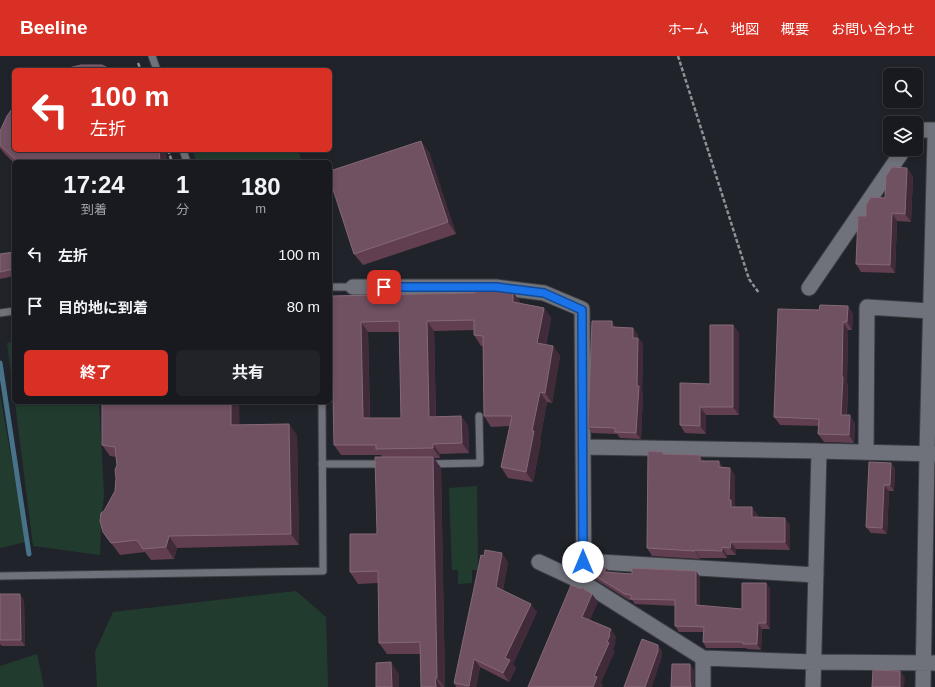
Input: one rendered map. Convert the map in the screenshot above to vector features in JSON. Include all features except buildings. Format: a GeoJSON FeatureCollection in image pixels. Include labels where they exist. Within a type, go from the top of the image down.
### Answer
{"type":"FeatureCollection","features":[{"type":"Feature","properties":{"kind":"street"},"geometry":{"type":"LineString","coordinates":[[923,130],[935,130]]}},
{"type":"Feature","properties":{"kind":"street"},"geometry":{"type":"LineString","coordinates":[[923,687],[929,662],[931,454],[930,311],[935,138]]}},
{"type":"Feature","properties":{"kind":"street"},"geometry":{"type":"LineString","coordinates":[[809,288],[899,156]]}},
{"type":"Feature","properties":{"kind":"street"},"geometry":{"type":"LineString","coordinates":[[353,287],[496,287],[544,293],[582,310],[584,583]]}},
{"type":"Feature","properties":{"kind":"street"},"geometry":{"type":"LineString","coordinates":[[866,452],[868,307],[930,311]]}},
{"type":"Feature","properties":{"kind":"street"},"geometry":{"type":"LineString","coordinates":[[582,447],[931,454]]}},
{"type":"Feature","properties":{"kind":"street"},"geometry":{"type":"LineString","coordinates":[[813,687],[819,451]]}},
{"type":"Feature","properties":{"kind":"street"},"geometry":{"type":"LineString","coordinates":[[539,562],[584,583],[703,658],[814,662],[929,662]]}},
{"type":"Feature","properties":{"kind":"street"},"geometry":{"type":"LineString","coordinates":[[583,562],[816,575]]}},
{"type":"Feature","properties":{"kind":"street"},"geometry":{"type":"LineString","coordinates":[[703,658],[703,687]]}},
{"type":"Feature","properties":{"kind":"lane"},"geometry":{"type":"LineString","coordinates":[[152,56],[156,68]]}},
{"type":"Feature","properties":{"kind":"lane"},"geometry":{"type":"LineString","coordinates":[[332,287],[353,287]]}},
{"type":"Feature","properties":{"kind":"lane"},"geometry":{"type":"LineString","coordinates":[[0,313],[12,311]]}},
{"type":"Feature","properties":{"kind":"lane"},"geometry":{"type":"LineString","coordinates":[[0,576],[323,571],[322,404]]}},
{"type":"Feature","properties":{"kind":"lane"},"geometry":{"type":"LineString","coordinates":[[417,464],[480,463],[479,416]]}},
{"type":"Feature","properties":{"kind":"lane"},"geometry":{"type":"LineString","coordinates":[[322,464],[393,464]]}},
{"type":"Feature","properties":{"kind":"path"},"geometry":{"type":"LineString","coordinates":[[678,56],[749,279],[759,292]]}},
{"type":"Feature","properties":{"kind":"path"},"geometry":{"type":"LineString","coordinates":[[138,63],[140,68]]}},
{"type":"Feature","properties":{"kind":"green space"},"geometry":{"type":"Polygon","coordinates":[[[194,152],[299,152],[301,160],[196,160],[194,152]]]}},
{"type":"Feature","properties":{"kind":"green space"},"geometry":{"type":"Polygon","coordinates":[[[12,342],[12,382],[7,343],[12,342]]]}},
{"type":"Feature","properties":{"kind":"green space"},"geometry":{"type":"Polygon","coordinates":[[[0,394],[26,542],[0,548],[0,394]]]}},
{"type":"Feature","properties":{"kind":"green space"},"geometry":{"type":"Polygon","coordinates":[[[15,404],[99,404],[104,495],[100,555],[33,546],[15,404]]]}},
{"type":"Feature","properties":{"kind":"green space"},"geometry":{"type":"Polygon","coordinates":[[[477,486],[478,570],[472,570],[472,583],[458,584],[458,570],[452,570],[449,488],[477,486]]]}},
{"type":"Feature","properties":{"kind":"green space"},"geometry":{"type":"Polygon","coordinates":[[[296,591],[326,617],[328,687],[97,687],[95,652],[113,612],[296,591]]]}},
{"type":"Feature","properties":{"kind":"green space"},"geometry":{"type":"Polygon","coordinates":[[[37,654],[44,687],[0,687],[0,666],[37,654]]]}},
{"type":"Feature","properties":{"kind":"waterway"},"geometry":{"type":"LineString","coordinates":[[0,363],[29,554]]}},
{"type":"Feature","properties":{"kind":"route"},"geometry":{"type":"LineString","coordinates":[[384,287],[496,287],[544,293],[582,310],[583,562]]}}]}
